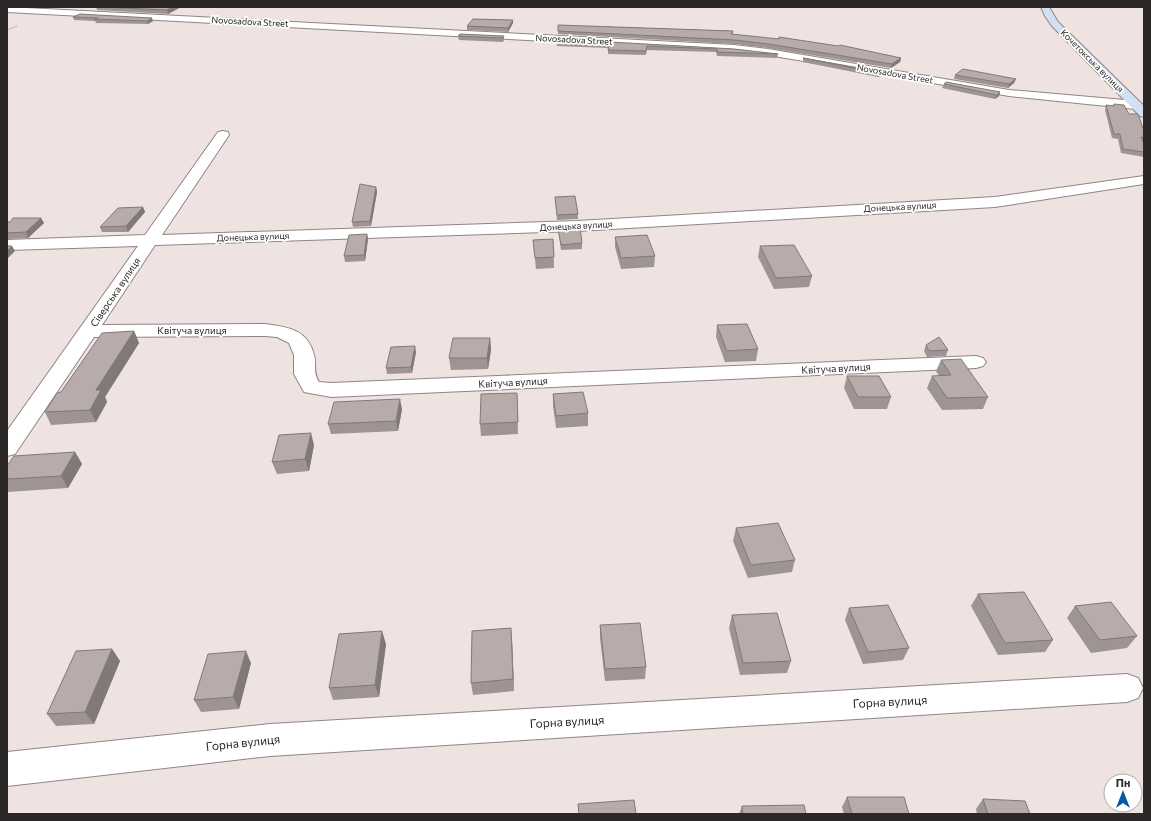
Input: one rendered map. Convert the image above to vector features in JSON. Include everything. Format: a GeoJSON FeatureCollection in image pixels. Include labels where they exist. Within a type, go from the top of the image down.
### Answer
{"type":"FeatureCollection","features":[{"type":"Feature","properties":{"kind":"main road","name":"Кочетокська вулиця"},"geometry":{"type":"LineString","coordinates":[[1045,7],[1048,16],[1055,24],[1144,113]]}},
{"type":"Feature","properties":{"kind":"street","name":"Novosadova Street"},"geometry":{"type":"LineString","coordinates":[[7,8],[734,48],[768,52],[1009,93],[1136,105]]}},
{"type":"Feature","properties":{"kind":"street","name":"Сіверська вулиця"},"geometry":{"type":"LineString","coordinates":[[7,448],[223,135]]}},
{"type":"Feature","properties":{"kind":"street","name":"Донецька вулиця"},"geometry":{"type":"LineString","coordinates":[[7,245],[577,226],[980,203],[1144,180]]}},
{"type":"Feature","properties":{"kind":"street","name":"Квітуча вулиця"},"geometry":{"type":"LineString","coordinates":[[88,331],[265,330],[282,332],[298,340],[304,355],[304,374],[312,387],[331,390],[976,362]]}},
{"type":"Feature","properties":{"kind":"street","name":"Горна вулиця"},"geometry":{"type":"LineString","coordinates":[[7,769],[270,740],[1127,688]]}},
{"type":"Feature","properties":{"kind":"path"},"geometry":{"type":"LineString","coordinates":[[7,30],[21,25]]}},
{"type":"Feature","properties":{"kind":"building"},"geometry":{"type":"Polygon","coordinates":[[[100,7],[173,7],[167,10],[100,7]]]}},
{"type":"Feature","properties":{"kind":"building"},"geometry":{"type":"Polygon","coordinates":[[[80,14],[152,18],[147,21],[73,17],[80,14]]]}},
{"type":"Feature","properties":{"kind":"building"},"geometry":{"type":"Polygon","coordinates":[[[473,19],[513,20],[508,28],[467,26],[473,19]]]}},
{"type":"Feature","properties":{"kind":"building"},"geometry":{"type":"Polygon","coordinates":[[[558,25],[733,31],[731,34],[779,39],[779,37],[838,46],[840,45],[901,58],[892,64],[735,40],[558,31],[558,25]]]}},
{"type":"Feature","properties":{"kind":"building"},"geometry":{"type":"Polygon","coordinates":[[[460,34],[504,36],[503,38],[458,36],[460,34]]]}},
{"type":"Feature","properties":{"kind":"building"},"geometry":{"type":"Polygon","coordinates":[[[557,39],[734,49],[778,54],[717,52],[717,49],[647,46],[646,51],[608,50],[609,44],[557,42],[557,39]]]}},
{"type":"Feature","properties":{"kind":"building"},"geometry":{"type":"Polygon","coordinates":[[[803,58],[882,72],[879,73],[803,58]]]}},
{"type":"Feature","properties":{"kind":"building"},"geometry":{"type":"Polygon","coordinates":[[[963,69],[1016,79],[1009,84],[955,75],[963,69]]]}},
{"type":"Feature","properties":{"kind":"building"},"geometry":{"type":"Polygon","coordinates":[[[946,82],[1000,92],[997,95],[944,84],[946,82]]]}},
{"type":"Feature","properties":{"kind":"building"},"geometry":{"type":"Polygon","coordinates":[[[1114,104],[1124,105],[1129,114],[1138,114],[1144,131],[1144,138],[1141,137],[1144,144],[1144,152],[1123,149],[1120,134],[1114,134],[1106,105],[1114,106],[1114,104]]]}},
{"type":"Feature","properties":{"kind":"building"},"geometry":{"type":"Polygon","coordinates":[[[360,184],[376,187],[370,221],[352,222],[360,184]]]}},
{"type":"Feature","properties":{"kind":"building"},"geometry":{"type":"Polygon","coordinates":[[[575,196],[578,214],[557,215],[555,197],[575,196]]]}},
{"type":"Feature","properties":{"kind":"building"},"geometry":{"type":"Polygon","coordinates":[[[143,207],[126,226],[100,227],[118,208],[143,207]]]}},
{"type":"Feature","properties":{"kind":"building"},"geometry":{"type":"Polygon","coordinates":[[[13,218],[41,218],[26,232],[7,233],[7,222],[10,222],[13,218]]]}},
{"type":"Feature","properties":{"kind":"building"},"geometry":{"type":"Polygon","coordinates":[[[580,227],[582,243],[561,245],[558,228],[580,227]]]}},
{"type":"Feature","properties":{"kind":"building"},"geometry":{"type":"Polygon","coordinates":[[[367,234],[364,255],[344,256],[349,235],[367,234]]]}},
{"type":"Feature","properties":{"kind":"building"},"geometry":{"type":"Polygon","coordinates":[[[647,235],[655,256],[621,258],[615,237],[647,235]]]}},
{"type":"Feature","properties":{"kind":"building"},"geometry":{"type":"Polygon","coordinates":[[[553,239],[554,257],[535,258],[533,240],[553,239]]]}},
{"type":"Feature","properties":{"kind":"building"},"geometry":{"type":"Polygon","coordinates":[[[794,245],[812,276],[776,278],[760,246],[794,245]]]}},
{"type":"Feature","properties":{"kind":"building"},"geometry":{"type":"Polygon","coordinates":[[[7,246],[12,246],[7,251],[7,246]]]}},
{"type":"Feature","properties":{"kind":"building"},"geometry":{"type":"Polygon","coordinates":[[[747,324],[758,349],[727,351],[717,325],[747,324]]]}},
{"type":"Feature","properties":{"kind":"building"},"geometry":{"type":"Polygon","coordinates":[[[134,331],[96,390],[101,390],[90,410],[45,412],[57,393],[61,392],[102,333],[134,331]]]}},
{"type":"Feature","properties":{"kind":"building"},"geometry":{"type":"Polygon","coordinates":[[[939,337],[948,350],[929,351],[926,345],[939,337]]]}},
{"type":"Feature","properties":{"kind":"building"},"geometry":{"type":"Polygon","coordinates":[[[453,338],[490,338],[487,358],[449,358],[453,338]]]}},
{"type":"Feature","properties":{"kind":"building"},"geometry":{"type":"Polygon","coordinates":[[[415,346],[411,367],[386,368],[391,347],[415,346]]]}},
{"type":"Feature","properties":{"kind":"building"},"geometry":{"type":"Polygon","coordinates":[[[961,359],[988,397],[947,398],[932,376],[951,375],[941,360],[961,359]]]}},
{"type":"Feature","properties":{"kind":"building"},"geometry":{"type":"Polygon","coordinates":[[[847,376],[879,376],[891,397],[858,397],[847,376]]]}},
{"type":"Feature","properties":{"kind":"building"},"geometry":{"type":"Polygon","coordinates":[[[583,392],[588,413],[556,416],[553,394],[583,392]]]}},
{"type":"Feature","properties":{"kind":"building"},"geometry":{"type":"Polygon","coordinates":[[[517,393],[518,422],[480,424],[481,394],[517,393]]]}},
{"type":"Feature","properties":{"kind":"building"},"geometry":{"type":"Polygon","coordinates":[[[400,399],[396,421],[328,424],[334,402],[400,399]]]}},
{"type":"Feature","properties":{"kind":"building"},"geometry":{"type":"Polygon","coordinates":[[[311,433],[305,459],[272,462],[279,435],[311,433]]]}},
{"type":"Feature","properties":{"kind":"building"},"geometry":{"type":"Polygon","coordinates":[[[75,452],[61,476],[7,479],[7,466],[14,456],[75,452]]]}},
{"type":"Feature","properties":{"kind":"building"},"geometry":{"type":"Polygon","coordinates":[[[778,523],[795,560],[751,565],[736,528],[778,523]]]}},
{"type":"Feature","properties":{"kind":"building"},"geometry":{"type":"Polygon","coordinates":[[[1024,592],[1053,640],[1005,643],[978,594],[1024,592]]]}},
{"type":"Feature","properties":{"kind":"building"},"geometry":{"type":"Polygon","coordinates":[[[1111,602],[1137,636],[1100,640],[1075,606],[1111,602]]]}},
{"type":"Feature","properties":{"kind":"building"},"geometry":{"type":"Polygon","coordinates":[[[888,605],[909,648],[868,652],[849,608],[888,605]]]}},
{"type":"Feature","properties":{"kind":"building"},"geometry":{"type":"Polygon","coordinates":[[[777,613],[791,661],[743,663],[732,615],[777,613]]]}},
{"type":"Feature","properties":{"kind":"building"},"geometry":{"type":"Polygon","coordinates":[[[640,623],[646,667],[605,669],[600,625],[640,623]]]}},
{"type":"Feature","properties":{"kind":"building"},"geometry":{"type":"Polygon","coordinates":[[[511,628],[513,679],[471,683],[472,631],[511,628]]]}},
{"type":"Feature","properties":{"kind":"building"},"geometry":{"type":"Polygon","coordinates":[[[382,631],[375,685],[329,688],[339,634],[382,631]]]}},
{"type":"Feature","properties":{"kind":"building"},"geometry":{"type":"Polygon","coordinates":[[[112,649],[85,712],[47,714],[76,651],[112,649]]]}},
{"type":"Feature","properties":{"kind":"building"},"geometry":{"type":"Polygon","coordinates":[[[246,651],[233,697],[194,700],[208,654],[246,651]]]}},
{"type":"Feature","properties":{"kind":"building"},"geometry":{"type":"Polygon","coordinates":[[[847,797],[904,797],[909,814],[852,814],[847,797]]]}},
{"type":"Feature","properties":{"kind":"building"},"geometry":{"type":"Polygon","coordinates":[[[983,799],[1025,801],[1030,814],[988,814],[983,799]]]}},
{"type":"Feature","properties":{"kind":"building"},"geometry":{"type":"Polygon","coordinates":[[[634,800],[636,814],[579,814],[578,804],[634,800]]]}},
{"type":"Feature","properties":{"kind":"building"},"geometry":{"type":"Polygon","coordinates":[[[804,805],[806,814],[743,814],[742,806],[804,805]]]}}]}
